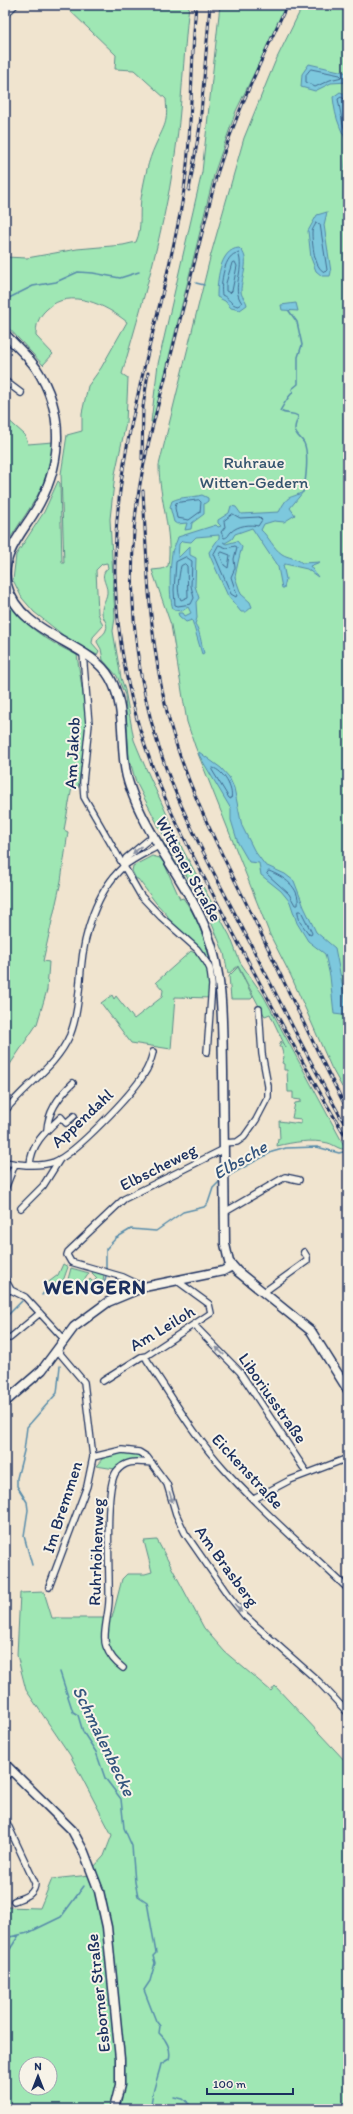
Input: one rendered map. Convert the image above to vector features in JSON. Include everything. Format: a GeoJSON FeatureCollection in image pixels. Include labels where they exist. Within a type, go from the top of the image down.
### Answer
{"type":"FeatureCollection","features":[{"type":"Feature","properties":{"kind":"main road"},"geometry":{"type":"LineString","coordinates":[[5,334],[34,366],[46,385],[55,412],[58,433],[57,457],[50,481],[7,553]]}},
{"type":"Feature","properties":{"kind":"main road","name":"Wittener Straße"},"geometry":{"type":"LineString","coordinates":[[7,553],[7,586],[15,603],[25,614],[46,631],[83,654],[103,669],[116,692],[120,711],[121,743],[126,777],[134,798],[197,909],[213,950],[221,1002],[225,1250],[232,1266]]}},
{"type":"Feature","properties":{"kind":"main road"},"geometry":{"type":"LineString","coordinates":[[5,1402],[35,1377],[74,1327],[108,1302],[144,1287],[223,1272],[232,1266],[310,1331],[348,1390]]}},
{"type":"Feature","properties":{"kind":"main road","name":"Esborner Straße"},"geometry":{"type":"LineString","coordinates":[[5,1764],[72,1830],[84,1852],[93,1875],[105,1917],[120,2059],[120,2085],[114,2109]]}},
{"type":"Feature","properties":{"kind":"street"},"geometry":{"type":"LineString","coordinates":[[5,15],[15,5]]}},
{"type":"Feature","properties":{"kind":"street"},"geometry":{"type":"LineString","coordinates":[[5,381],[21,393]]}},
{"type":"Feature","properties":{"kind":"street","name":"Am Jakob"},"geometry":{"type":"LineString","coordinates":[[83,654],[89,724],[83,782],[84,797],[137,890],[149,906],[197,949],[210,969],[211,998],[207,1052]]}},
{"type":"Feature","properties":{"kind":"street"},"geometry":{"type":"LineString","coordinates":[[124,866],[126,858],[154,835]]}},
{"type":"Feature","properties":{"kind":"street"},"geometry":{"type":"LineString","coordinates":[[5,1111],[21,1091],[53,1063],[69,1037],[75,1019],[82,957],[90,924],[101,895],[124,866],[160,845]]}},
{"type":"Feature","properties":{"kind":"street"},"geometry":{"type":"LineString","coordinates":[[223,1146],[237,1142],[244,1137],[256,1120],[268,1097],[268,1086],[262,1054],[258,1009]]}},
{"type":"Feature","properties":{"kind":"street","name":"Appendahl"},"geometry":{"type":"LineString","coordinates":[[5,1162],[30,1165],[47,1164],[60,1159],[99,1126],[130,1093],[146,1070],[153,1052]]}},
{"type":"Feature","properties":{"kind":"street"},"geometry":{"type":"LineString","coordinates":[[47,1130],[51,1111],[62,1094],[73,1084]]}},
{"type":"Feature","properties":{"kind":"street"},"geometry":{"type":"LineString","coordinates":[[30,1165],[35,1146],[47,1130],[61,1117],[66,1123],[74,1116]]}},
{"type":"Feature","properties":{"kind":"street","name":"Elbscheweg"},"geometry":{"type":"LineString","coordinates":[[144,1287],[138,1283],[71,1262],[68,1257],[68,1252],[124,1199],[223,1146]]}},
{"type":"Feature","properties":{"kind":"street"},"geometry":{"type":"LineString","coordinates":[[21,1208],[43,1186],[60,1159]]}},
{"type":"Feature","properties":{"kind":"street"},"geometry":{"type":"LineString","coordinates":[[5,1189],[14,1164]]}},
{"type":"Feature","properties":{"kind":"street"},"geometry":{"type":"LineString","coordinates":[[225,1212],[285,1177],[299,1180]]}},
{"type":"Feature","properties":{"kind":"street"},"geometry":{"type":"LineString","coordinates":[[264,1292],[307,1260],[304,1252]]}},
{"type":"Feature","properties":{"kind":"street"},"geometry":{"type":"LineString","coordinates":[[5,1279],[8,1291],[21,1294],[64,1339]]}},
{"type":"Feature","properties":{"kind":"street","name":"Am Leiloh"},"geometry":{"type":"LineString","coordinates":[[103,1381],[141,1356],[146,1356],[211,1313],[211,1306],[176,1280]]}},
{"type":"Feature","properties":{"kind":"street"},"geometry":{"type":"LineString","coordinates":[[10,1338],[40,1313]]}},
{"type":"Feature","properties":{"kind":"street","name":"Liboriusstraße"},"geometry":{"type":"LineString","coordinates":[[194,1325],[240,1372],[307,1473]]}},
{"type":"Feature","properties":{"kind":"street","name":"Im Bremmen"},"geometry":{"type":"LineString","coordinates":[[49,1587],[87,1486],[93,1457],[84,1382],[57,1350]]}},
{"type":"Feature","properties":{"kind":"street","name":"Eickenstraße"},"geometry":{"type":"LineString","coordinates":[[146,1356],[147,1360],[183,1416],[200,1440],[225,1470],[348,1589]]}},
{"type":"Feature","properties":{"kind":"street","name":"Am Brasberg"},"geometry":{"type":"LineString","coordinates":[[93,1457],[128,1450],[144,1454],[167,1484],[183,1529],[210,1571],[232,1600],[254,1625],[318,1681],[348,1713]]}},
{"type":"Feature","properties":{"kind":"street"},"geometry":{"type":"LineString","coordinates":[[254,1499],[290,1480],[348,1458]]}},
{"type":"Feature","properties":{"kind":"street","name":"Ruhrhöhenweg"},"geometry":{"type":"LineString","coordinates":[[123,1668],[111,1654],[106,1641],[110,1583],[109,1504],[114,1476],[120,1468],[129,1462],[152,1463]]}},
{"type":"Feature","properties":{"kind":"street"},"geometry":{"type":"LineString","coordinates":[[5,1778],[11,1771]]}},
{"type":"Feature","properties":{"kind":"street"},"geometry":{"type":"LineString","coordinates":[[5,1819],[35,1883],[35,1888],[31,1894],[14,1901]]}},
{"type":"Feature","properties":{"kind":"green space"},"geometry":{"type":"Polygon","coordinates":[[[64,5],[189,5],[179,123],[174,162],[164,216],[151,269],[122,374],[128,378],[126,423],[115,474],[110,519],[115,618],[113,631],[134,740],[144,764],[183,850],[230,936],[240,962],[263,995],[346,1149],[339,1148],[328,1143],[315,1141],[296,1142],[277,1146],[278,1139],[280,1139],[279,1121],[301,1124],[301,1119],[292,1118],[295,1103],[301,1102],[301,1100],[293,1099],[293,1092],[288,1092],[287,1070],[284,1070],[284,1064],[282,1063],[284,1057],[281,1047],[279,1047],[281,1041],[286,1048],[270,1014],[265,1016],[261,1010],[238,966],[228,974],[224,953],[209,917],[160,829],[136,782],[129,758],[125,695],[117,676],[103,660],[101,649],[97,642],[107,628],[102,614],[102,607],[107,593],[103,576],[108,568],[107,563],[102,564],[96,570],[98,613],[103,626],[93,637],[92,643],[99,651],[97,655],[68,639],[34,612],[22,598],[13,580],[16,555],[44,512],[58,481],[60,483],[62,563],[64,563],[61,474],[67,435],[82,431],[82,413],[88,386],[101,368],[127,322],[109,310],[88,301],[66,299],[56,303],[44,312],[36,328],[36,336],[53,354],[43,365],[5,324],[5,257],[27,258],[77,249],[123,245],[136,242],[139,230],[141,199],[146,175],[153,152],[165,124],[167,114],[166,99],[134,70],[115,69],[116,55],[64,5]]]}},
{"type":"Feature","properties":{"kind":"green space"},"geometry":{"type":"Polygon","coordinates":[[[220,5],[287,5],[236,111],[215,171],[153,422],[151,422],[158,364],[202,172],[220,5]]]}},
{"type":"Feature","properties":{"kind":"green space","name":"Ruhraue Witten-Gedern"},"geometry":{"type":"Polygon","coordinates":[[[303,5],[348,5],[348,1092],[342,1087],[331,1067],[291,976],[270,935],[195,746],[187,722],[171,625],[152,570],[162,569],[168,566],[169,540],[161,490],[159,465],[211,254],[244,138],[275,62],[303,5]]]}},
{"type":"Feature","properties":{"kind":"green space"},"geometry":{"type":"Polygon","coordinates":[[[5,417],[25,435],[28,444],[53,442],[49,466],[41,488],[5,548],[5,417]]]}},
{"type":"Feature","properties":{"kind":"green space"},"geometry":{"type":"Polygon","coordinates":[[[5,595],[18,614],[35,631],[77,655],[86,714],[85,741],[78,788],[72,787],[64,830],[68,832],[61,881],[43,961],[49,962],[47,990],[37,1024],[5,1072],[5,595]]]}},
{"type":"Feature","properties":{"kind":"green space"},"geometry":{"type":"Polygon","coordinates":[[[151,823],[187,880],[208,924],[219,956],[224,1005],[203,914],[192,891],[151,823]]]}},
{"type":"Feature","properties":{"kind":"green space"},"geometry":{"type":"Polygon","coordinates":[[[152,856],[160,858],[164,863],[180,899],[183,898],[196,919],[206,943],[210,959],[190,938],[166,920],[168,916],[138,879],[136,879],[132,871],[133,866],[152,856]]]}},
{"type":"Feature","properties":{"kind":"green space"},"geometry":{"type":"Polygon","coordinates":[[[191,951],[198,955],[206,965],[210,977],[211,998],[175,997],[171,1049],[131,1043],[101,1003],[112,995],[114,999],[116,996],[134,1019],[162,997],[163,990],[156,982],[191,951]]]}},
{"type":"Feature","properties":{"kind":"green space"},"geometry":{"type":"Polygon","coordinates":[[[238,967],[253,997],[251,999],[231,999],[229,976],[238,967]]]}},
{"type":"Feature","properties":{"kind":"green space"},"geometry":{"type":"Polygon","coordinates":[[[63,1264],[68,1267],[63,1281],[47,1286],[45,1292],[46,1284],[58,1275],[63,1264]]]}},
{"type":"Feature","properties":{"kind":"green space"},"geometry":{"type":"Polygon","coordinates":[[[71,1268],[89,1273],[81,1285],[67,1283],[71,1268]]]}},
{"type":"Feature","properties":{"kind":"green space"},"geometry":{"type":"Polygon","coordinates":[[[93,1271],[104,1275],[102,1285],[99,1290],[85,1287],[90,1279],[93,1282],[97,1278],[92,1273],[93,1271]]]}},
{"type":"Feature","properties":{"kind":"green space"},"geometry":{"type":"Polygon","coordinates":[[[123,1452],[139,1455],[144,1460],[126,1461],[115,1469],[96,1466],[104,1457],[123,1452]]]}},
{"type":"Feature","properties":{"kind":"green space"},"geometry":{"type":"Polygon","coordinates":[[[157,1540],[204,1628],[225,1652],[271,1691],[275,1686],[348,1764],[348,2109],[116,2109],[116,2001],[93,1868],[104,1856],[112,1835],[70,1755],[26,1690],[17,1655],[20,1593],[44,1592],[52,1618],[112,1618],[122,1579],[127,1574],[145,1574],[152,1572],[144,1541],[157,1540]]]}},
{"type":"Feature","properties":{"kind":"green space"},"geometry":{"type":"Polygon","coordinates":[[[90,1875],[100,1905],[107,1958],[117,2076],[111,2109],[5,2109],[5,1907],[40,1908],[52,1879],[90,1875]]]}},
{"type":"Feature","properties":{"kind":"water"},"geometry":{"type":"Polygon","coordinates":[[[309,64],[348,73],[348,82],[331,83],[315,91],[301,87],[302,74],[309,64]]]}},
{"type":"Feature","properties":{"kind":"water"},"geometry":{"type":"Polygon","coordinates":[[[340,92],[345,94],[347,99],[348,146],[337,120],[333,97],[340,92]]]}},
{"type":"Feature","properties":{"kind":"water"},"geometry":{"type":"Polygon","coordinates":[[[348,150],[348,177],[345,165],[348,150]]]}},
{"type":"Feature","properties":{"kind":"water"},"geometry":{"type":"Polygon","coordinates":[[[327,212],[324,225],[331,272],[330,276],[322,276],[316,271],[311,258],[308,231],[317,215],[327,212]]]}},
{"type":"Feature","properties":{"kind":"water"},"geometry":{"type":"Polygon","coordinates":[[[239,248],[245,257],[245,268],[241,291],[247,305],[240,310],[231,308],[225,301],[217,297],[220,268],[223,260],[232,250],[239,248]]]}},
{"type":"Feature","properties":{"kind":"water"},"geometry":{"type":"Polygon","coordinates":[[[296,303],[298,311],[282,310],[281,305],[296,303]]]}},
{"type":"Feature","properties":{"kind":"water"},"geometry":{"type":"Polygon","coordinates":[[[303,492],[290,508],[295,515],[284,522],[274,521],[264,524],[261,530],[276,549],[284,555],[302,563],[320,562],[310,566],[318,577],[307,569],[285,564],[283,565],[286,579],[284,588],[282,588],[278,567],[252,528],[235,534],[232,539],[225,543],[223,542],[226,544],[237,541],[242,547],[235,577],[241,594],[250,602],[252,607],[246,612],[241,612],[228,596],[210,556],[209,552],[219,538],[219,535],[196,537],[191,542],[182,541],[179,544],[178,558],[190,546],[190,555],[196,558],[195,586],[199,598],[196,602],[197,618],[195,624],[204,653],[202,654],[192,620],[186,622],[179,616],[178,613],[183,613],[185,616],[191,613],[188,607],[182,611],[174,610],[172,606],[170,590],[171,561],[173,549],[178,537],[216,525],[218,527],[221,526],[218,523],[218,520],[229,513],[231,506],[236,507],[241,514],[279,512],[287,499],[303,492]]]}},
{"type":"Feature","properties":{"kind":"water"},"geometry":{"type":"Polygon","coordinates":[[[202,495],[208,498],[208,501],[204,504],[204,514],[192,523],[191,529],[185,530],[187,523],[177,524],[174,522],[170,507],[172,501],[180,498],[202,495]]]}},
{"type":"Feature","properties":{"kind":"water"},"geometry":{"type":"Polygon","coordinates":[[[199,752],[221,768],[229,777],[234,788],[242,826],[254,850],[265,865],[285,874],[294,881],[316,932],[335,948],[348,1013],[342,1015],[334,1014],[330,976],[325,954],[308,941],[297,923],[290,902],[281,891],[261,875],[259,863],[249,862],[238,843],[231,820],[231,809],[199,755],[199,752]]]}},
{"type":"Feature","properties":{"kind":"waterway"},"geometry":{"type":"LineString","coordinates":[[5,300],[33,286],[56,282],[78,272],[120,278],[139,272]]}},
{"type":"Feature","properties":{"kind":"waterway"},"geometry":{"type":"LineString","coordinates":[[196,283],[204,285]]}},
{"type":"Feature","properties":{"kind":"waterway"},"geometry":{"type":"LineString","coordinates":[[289,311],[297,322],[302,345],[298,357],[298,384],[292,389],[293,392],[280,411],[298,416],[295,430],[304,443],[307,460],[303,492]]}},
{"type":"Feature","properties":{"kind":"waterway","name":"Elbsche"},"geometry":{"type":"LineString","coordinates":[[228,1176],[272,1152],[286,1148],[317,1147],[339,1153],[347,1151]]}},
{"type":"Feature","properties":{"kind":"waterway","name":"Elbsche"},"geometry":{"type":"LineString","coordinates":[[42,1295],[49,1287],[60,1284],[99,1291],[103,1287],[106,1276],[106,1249],[116,1238],[131,1229],[156,1231],[183,1212],[204,1207],[208,1203],[213,1188],[221,1180]]}},
{"type":"Feature","properties":{"kind":"waterway","name":"Elbsche"},"geometry":{"type":"LineString","coordinates":[[5,1318],[22,1301]]}},
{"type":"Feature","properties":{"kind":"waterway","name":"Schmalenbecke"},"geometry":{"type":"LineString","coordinates":[[32,1565],[24,1536],[28,1510],[27,1502],[17,1486],[17,1478],[24,1451],[27,1427],[57,1393],[60,1366]]}},
{"type":"Feature","properties":{"kind":"waterway","name":"Schmalenbecke"},"geometry":{"type":"LineString","coordinates":[[60,1672],[73,1712],[78,1715],[83,1732],[96,1752],[105,1778],[121,1799],[124,1828],[132,1846],[135,1882],[138,1896],[147,1902],[156,1953],[153,1956],[155,1963],[150,1981],[144,1990],[156,2021],[160,2026],[159,2033],[166,2041],[170,2052],[169,2059],[161,2064],[153,2093],[151,2109]]}},
{"type":"Feature","properties":{"kind":"waterway"},"geometry":{"type":"LineString","coordinates":[[5,1938],[28,1933],[61,1917],[84,1886]]}},
{"type":"Feature","properties":{"kind":"waterway"},"geometry":{"type":"LineString","coordinates":[[5,1957],[19,1935]]}},
{"type":"Feature","properties":{"kind":"waterway"},"geometry":{"type":"LineString","coordinates":[[174,2097],[183,2099],[195,2109]]}},
{"type":"Feature","properties":{"kind":"railway"},"geometry":{"type":"LineString","coordinates":[[196,5],[186,178],[173,249],[130,433],[116,526],[115,574],[124,664],[130,693],[147,751],[169,807],[279,1019],[348,1140]]}},
{"type":"Feature","properties":{"kind":"railway"},"geometry":{"type":"LineString","coordinates":[[189,190],[200,126],[210,5]]}},
{"type":"Feature","properties":{"kind":"railway"},"geometry":{"type":"LineString","coordinates":[[287,5],[240,109],[224,152],[217,174],[151,431],[139,491],[134,531],[134,622],[149,713],[157,742],[175,792],[203,852],[334,1106],[348,1130]]}},
{"type":"Feature","properties":{"kind":"railway"},"geometry":{"type":"LineString","coordinates":[[142,459],[143,407],[148,373]]}},
{"type":"Feature","properties":{"kind":"railway"},"geometry":{"type":"LineString","coordinates":[[143,491],[150,602],[156,657],[167,712],[175,739],[194,793],[218,845],[312,1041],[348,1111]]}},
{"type":"Feature","properties":{"kind":"district","name":"WENGERN"},"geometry":{"type":"Point","coordinates":[95,1286]}}]}
